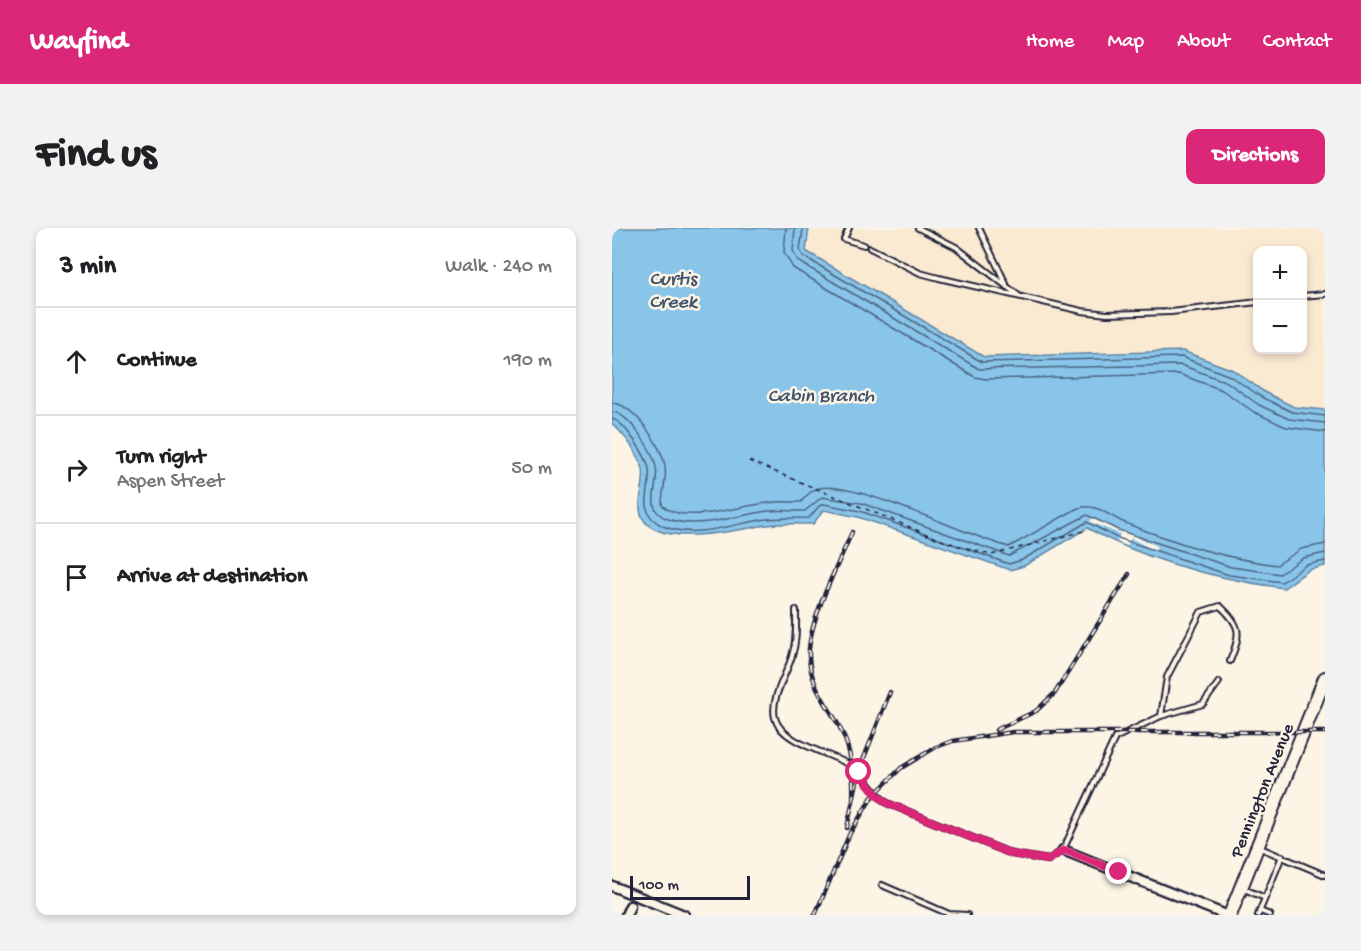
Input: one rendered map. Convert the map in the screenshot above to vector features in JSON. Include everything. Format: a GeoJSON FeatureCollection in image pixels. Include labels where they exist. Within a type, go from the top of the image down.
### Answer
{"type":"FeatureCollection","features":[{"type":"Feature","properties":{"kind":"main road","name":"Pennington Avenue"},"geometry":{"type":"LineString","coordinates":[[1230,915],[1325,678]]}},
{"type":"Feature","properties":{"kind":"street"},"geometry":{"type":"LineString","coordinates":[[1064,850],[1226,915]]}},
{"type":"Feature","properties":{"kind":"street"},"geometry":{"type":"LineString","coordinates":[[612,886],[684,915]]}},
{"type":"Feature","properties":{"kind":"lane"},"geometry":{"type":"LineString","coordinates":[[849,228],[844,239],[864,245]]}},
{"type":"Feature","properties":{"kind":"lane"},"geometry":{"type":"LineString","coordinates":[[918,228],[956,247],[1020,297]]}},
{"type":"Feature","properties":{"kind":"lane"},"geometry":{"type":"LineString","coordinates":[[979,228],[1007,287]]}},
{"type":"Feature","properties":{"kind":"lane"},"geometry":{"type":"LineString","coordinates":[[870,248],[920,273],[1082,311],[1130,315],[1253,302]]}},
{"type":"Feature","properties":{"kind":"lane"},"geometry":{"type":"LineString","coordinates":[[1307,296],[1325,294]]}},
{"type":"Feature","properties":{"kind":"lane"},"geometry":{"type":"LineString","coordinates":[[1161,716],[1167,677],[1201,612],[1220,606],[1236,620],[1239,639],[1230,661]]}},
{"type":"Feature","properties":{"kind":"lane"},"geometry":{"type":"LineString","coordinates":[[796,610],[792,656],[776,702],[775,718],[781,730],[795,740],[852,766],[877,795],[924,819],[1012,854],[1048,860],[1064,850],[1115,738],[1161,716],[1203,704],[1219,682]]}},
{"type":"Feature","properties":{"kind":"lane"},"geometry":{"type":"LineString","coordinates":[[1258,847],[1325,875]]}},
{"type":"Feature","properties":{"kind":"lane"},"geometry":{"type":"LineString","coordinates":[[1270,915],[1259,913],[1282,856]]}},
{"type":"Feature","properties":{"kind":"lane"},"geometry":{"type":"LineString","coordinates":[[882,885],[949,914],[968,915]]}},
{"type":"Feature","properties":{"kind":"lane"},"geometry":{"type":"LineString","coordinates":[[1241,888],[1265,898]]}},
{"type":"Feature","properties":{"kind":"path"},"geometry":{"type":"LineString","coordinates":[[749,461],[946,542],[991,555],[1088,530]]}},
{"type":"Feature","properties":{"kind":"shaded area"},"geometry":{"type":"Polygon","coordinates":[[[809,228],[1325,228],[1325,410],[1295,407],[1266,393],[1233,370],[984,357],[806,250],[809,228]]]}},
{"type":"Feature","properties":{"kind":"water","name":"Cabin Branch"},"geometry":{"type":"Polygon","coordinates":[[[612,228],[809,228],[806,251],[984,357],[1183,351],[1233,370],[1266,393],[1294,407],[1325,410],[1325,566],[1309,570],[1284,588],[1183,567],[1134,550],[1087,528],[1024,566],[1010,570],[858,517],[824,510],[813,524],[773,524],[713,534],[691,535],[670,534],[653,529],[643,518],[640,501],[643,481],[641,463],[630,445],[612,424],[612,228]]]}},
{"type":"Feature","properties":{"kind":"pier"},"geometry":{"type":"Polygon","coordinates":[[[1092,518],[1157,546],[1155,551],[1131,538],[1127,546],[1117,542],[1120,534],[1090,522],[1092,518]]]}},
{"type":"Feature","properties":{"kind":"railway"},"geometry":{"type":"LineString","coordinates":[[852,532],[818,610],[809,656],[812,676],[847,744],[852,772],[853,802]]}},
{"type":"Feature","properties":{"kind":"railway"},"geometry":{"type":"LineString","coordinates":[[996,730],[1036,711],[1055,693],[1129,574]]}},
{"type":"Feature","properties":{"kind":"railway"},"geometry":{"type":"LineString","coordinates":[[847,828],[860,768],[890,692]]}},
{"type":"Feature","properties":{"kind":"railway"},"geometry":{"type":"LineString","coordinates":[[815,915],[850,833],[872,797],[901,768],[936,747],[953,741],[1013,732],[1325,732]]}},
{"type":"Feature","properties":{"kind":"route"},"geometry":{"type":"LineString","coordinates":[[859,772],[877,795],[887,803],[1012,854],[1048,860],[1064,850],[1119,872]]}},
{"type":"Feature","properties":{"kind":"water label","name":"Curtis Creek"},"geometry":{"type":"Point","coordinates":[673,288]}}]}
